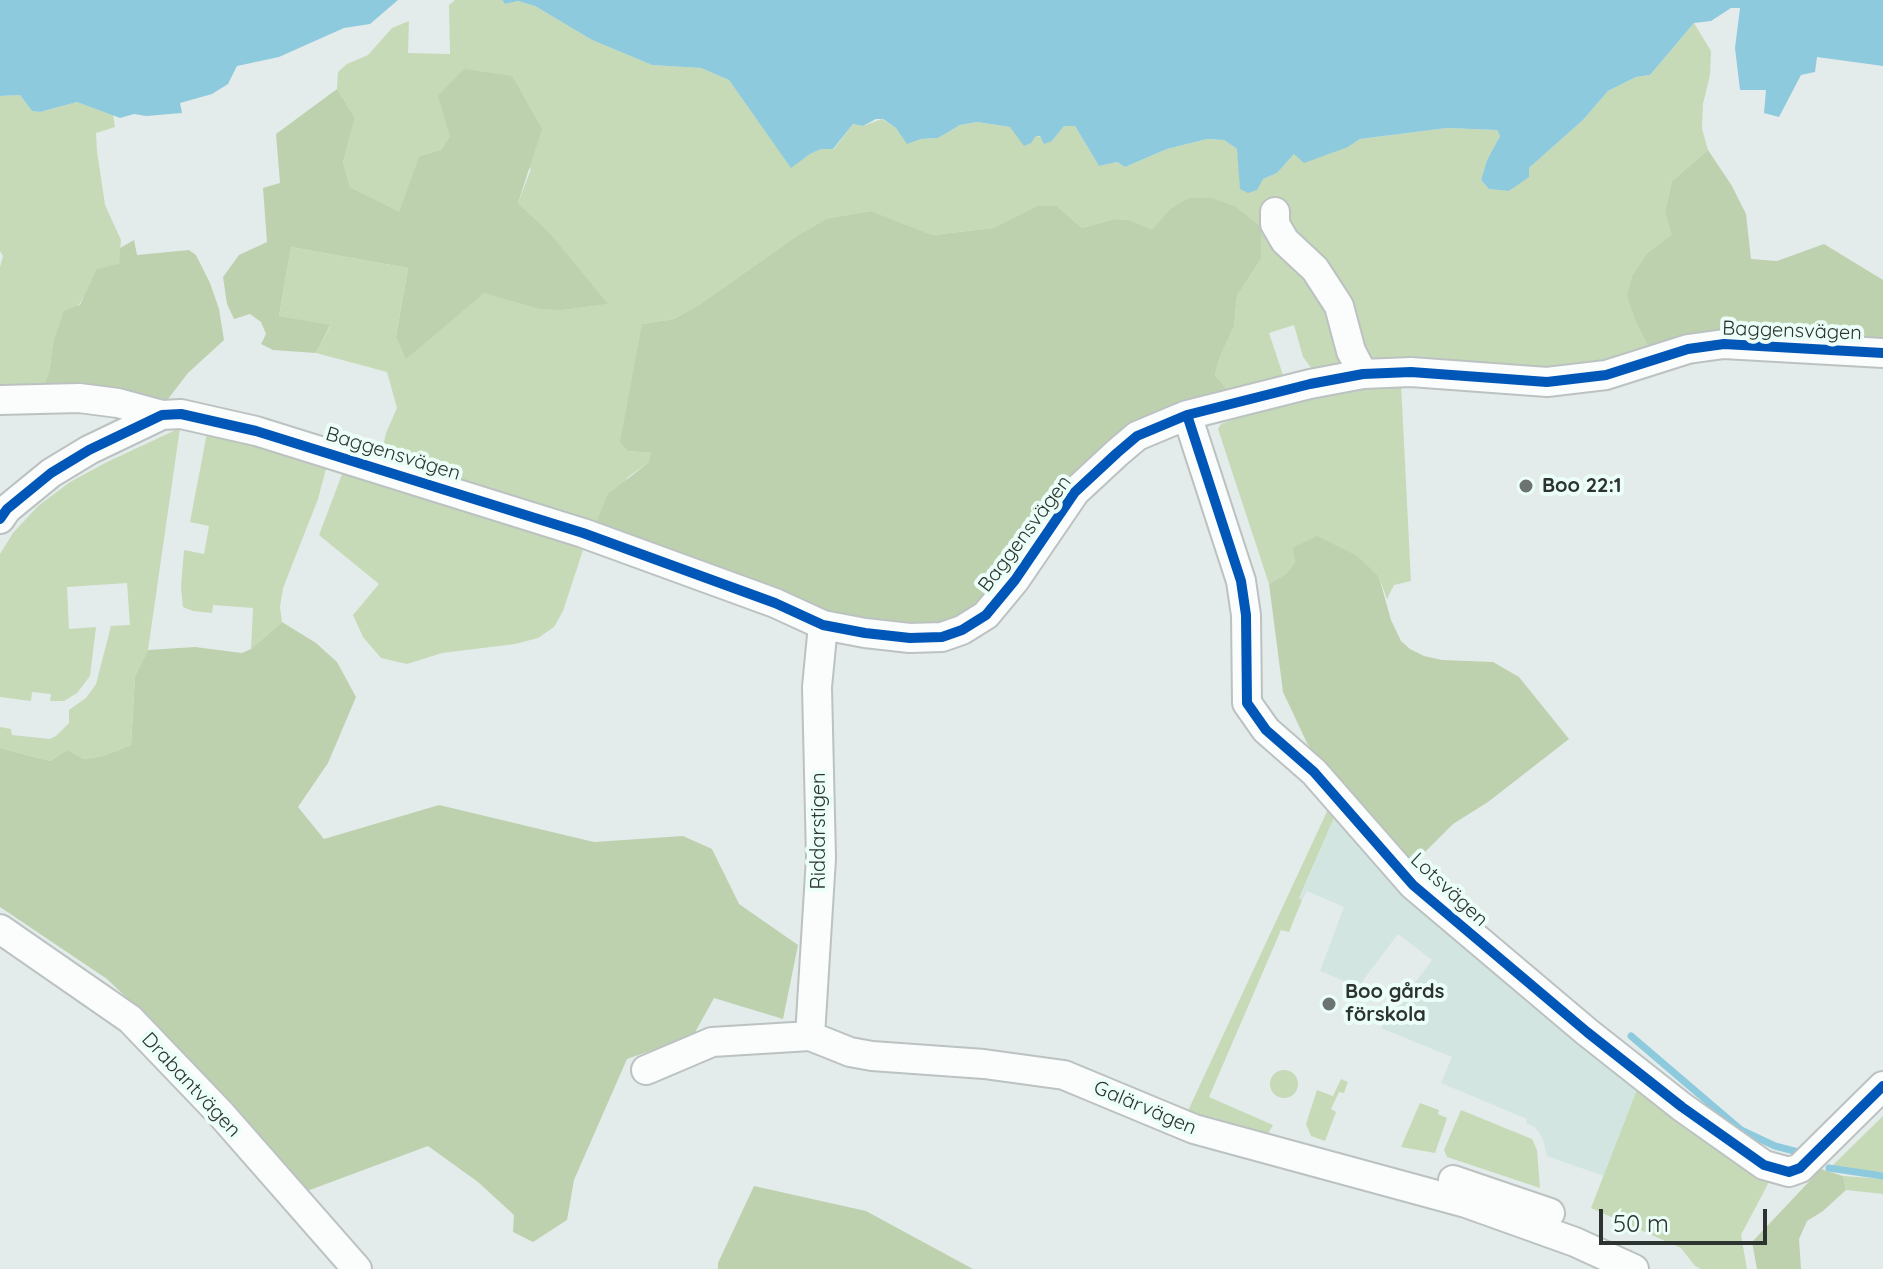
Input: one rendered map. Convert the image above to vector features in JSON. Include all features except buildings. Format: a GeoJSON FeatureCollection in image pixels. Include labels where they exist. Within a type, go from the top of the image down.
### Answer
{"type":"FeatureCollection","features":[{"type":"Feature","properties":{"kind":"street"},"geometry":{"type":"LineString","coordinates":[[1275,212],[1275,224],[1285,241],[1315,269],[1339,306],[1351,351],[1363,374]]}},
{"type":"Feature","properties":{"kind":"street","name":"Baggensvägen"},"geometry":{"type":"LineString","coordinates":[[0,519],[7,509],[51,473],[89,450],[162,415],[189,415],[256,431],[595,537],[823,625],[910,638],[942,637],[962,630],[986,615],[1086,482],[1137,436],[1187,415],[1363,374],[1411,372],[1493,380],[1558,382],[1606,375],[1688,349],[1724,344],[1883,353]]}},
{"type":"Feature","properties":{"kind":"street"},"geometry":{"type":"LineString","coordinates":[[0,400],[79,398],[118,403],[162,415]]}},
{"type":"Feature","properties":{"kind":"street","name":"Lotsvägen"},"geometry":{"type":"LineString","coordinates":[[1187,415],[1241,581],[1246,615],[1247,703],[1266,730],[1314,772],[1413,885],[1587,1032],[1682,1107],[1764,1165],[1789,1172],[1800,1168],[1883,1086]]}},
{"type":"Feature","properties":{"kind":"street","name":"Riddarstigen"},"geometry":{"type":"LineString","coordinates":[[810,1036],[821,858],[817,687],[823,625]]}},
{"type":"Feature","properties":{"kind":"street","name":"Drabantvägen"},"geometry":{"type":"LineString","coordinates":[[0,929],[130,1019],[221,1114],[357,1269]]}},
{"type":"Feature","properties":{"kind":"street","name":"Galärvägen"},"geometry":{"type":"LineString","coordinates":[[646,1070],[712,1042],[810,1036],[850,1052],[872,1056],[984,1064],[1064,1075],[1194,1129],[1466,1203],[1575,1242],[1601,1262],[1634,1269]]}},
{"type":"Feature","properties":{"kind":"shaded area"},"geometry":{"type":"Polygon","coordinates":[[[1336,813],[1413,906],[1638,1087],[1604,1176],[1547,1156],[1543,1139],[1535,1127],[1526,1123],[1527,1119],[1441,1083],[1452,1057],[1381,1028],[1432,960],[1398,934],[1358,987],[1320,971],[1344,907],[1307,891],[1302,900],[1299,899],[1336,813]]]}},
{"type":"Feature","properties":{"kind":"green space"},"geometry":{"type":"Polygon","coordinates":[[[455,0],[502,0],[505,4],[518,1],[535,6],[592,40],[652,65],[701,68],[729,80],[791,167],[821,149],[834,149],[853,124],[863,126],[882,119],[896,128],[908,143],[938,138],[960,125],[977,122],[1010,127],[1052,141],[1064,126],[1075,126],[1099,166],[1117,162],[1125,167],[1167,149],[1207,139],[1224,140],[1237,149],[1239,163],[1263,179],[1277,173],[1294,154],[1348,147],[1360,139],[1447,128],[1497,130],[1500,136],[1487,160],[1481,180],[1489,189],[1510,191],[1529,168],[1583,120],[1608,91],[1636,77],[1650,75],[1694,23],[1711,51],[1702,129],[1708,150],[1672,181],[1665,212],[1673,235],[1647,253],[1633,274],[1657,351],[1597,368],[1318,377],[1303,357],[1294,325],[1269,333],[1285,381],[1232,395],[1215,375],[1234,326],[1237,296],[1261,259],[1260,227],[1169,210],[1152,231],[1129,220],[1114,219],[1082,228],[1057,206],[1037,206],[993,228],[933,235],[869,211],[827,220],[795,237],[702,303],[674,319],[642,324],[628,451],[651,453],[648,463],[628,477],[593,530],[457,485],[452,477],[431,475],[394,464],[382,451],[397,408],[387,372],[316,353],[330,326],[279,316],[291,247],[408,268],[396,336],[484,293],[564,310],[607,304],[549,232],[518,203],[531,169],[450,136],[441,150],[419,156],[399,213],[350,187],[343,162],[355,118],[337,89],[338,72],[347,64],[368,55],[392,28],[409,21],[408,53],[450,54],[449,5],[455,0]]]}},
{"type":"Feature","properties":{"kind":"green space"},"geometry":{"type":"Polygon","coordinates":[[[464,69],[512,76],[542,129],[518,203],[549,232],[608,304],[564,310],[540,309],[484,293],[406,359],[396,336],[408,268],[291,247],[279,316],[330,325],[316,353],[273,350],[261,344],[266,334],[261,322],[250,314],[234,319],[227,304],[223,277],[239,255],[267,242],[263,188],[280,183],[276,134],[337,89],[355,118],[343,162],[350,187],[399,212],[419,156],[441,150],[450,136],[438,96],[464,69]]]}},
{"type":"Feature","properties":{"kind":"green space"},"geometry":{"type":"Polygon","coordinates":[[[20,95],[32,111],[40,112],[77,102],[113,115],[115,127],[96,133],[97,151],[105,205],[121,240],[119,264],[88,291],[53,344],[49,372],[42,390],[0,393],[0,267],[3,256],[0,251],[0,96],[20,95]]]}},
{"type":"Feature","properties":{"kind":"green space"},"geometry":{"type":"Polygon","coordinates":[[[1708,150],[1746,214],[1751,259],[1777,261],[1824,244],[1883,280],[1883,344],[1657,351],[1648,345],[1627,296],[1633,274],[1647,253],[1672,235],[1665,212],[1672,181],[1708,150]]]}},
{"type":"Feature","properties":{"kind":"green space"},"geometry":{"type":"Polygon","coordinates":[[[1189,198],[1212,198],[1236,207],[1261,227],[1261,259],[1237,296],[1234,326],[1215,375],[1232,395],[1146,421],[975,610],[931,626],[822,617],[593,530],[608,494],[648,463],[651,453],[628,451],[620,442],[642,324],[674,319],[702,303],[795,237],[827,219],[870,211],[933,235],[993,228],[1037,206],[1057,206],[1082,228],[1114,219],[1129,220],[1152,230],[1169,210],[1189,198]]]}},
{"type":"Feature","properties":{"kind":"green space"},"geometry":{"type":"Polygon","coordinates":[[[134,240],[137,255],[189,250],[196,255],[219,309],[224,340],[188,373],[165,403],[42,390],[64,311],[80,305],[97,269],[119,264],[120,248],[134,240]]]}},
{"type":"Feature","properties":{"kind":"green space"},"geometry":{"type":"Polygon","coordinates":[[[1401,384],[1411,581],[1394,585],[1387,599],[1379,577],[1294,548],[1295,562],[1287,573],[1269,584],[1218,429],[1221,424],[1284,401],[1359,385],[1401,384]]]}},
{"type":"Feature","properties":{"kind":"green space"},"geometry":{"type":"Polygon","coordinates":[[[180,428],[148,650],[135,676],[131,745],[103,756],[84,759],[67,750],[50,761],[0,748],[0,727],[11,729],[12,735],[50,739],[56,736],[69,723],[69,710],[86,698],[96,684],[111,626],[130,625],[127,583],[67,587],[69,629],[96,627],[90,676],[77,693],[64,701],[50,701],[51,694],[32,692],[31,701],[0,697],[0,554],[13,533],[38,506],[70,482],[180,428]]]}},
{"type":"Feature","properties":{"kind":"green space"},"geometry":{"type":"Polygon","coordinates":[[[207,433],[327,465],[318,499],[283,588],[280,607],[282,622],[251,649],[253,608],[213,605],[212,613],[183,607],[184,550],[204,554],[209,526],[190,522],[207,433]]]}},
{"type":"Feature","properties":{"kind":"green space"},"geometry":{"type":"Polygon","coordinates":[[[344,469],[585,544],[563,611],[554,627],[538,638],[515,644],[442,653],[407,664],[381,658],[363,637],[353,615],[379,584],[319,535],[344,469]]]}},
{"type":"Feature","properties":{"kind":"green space"},"geometry":{"type":"Polygon","coordinates":[[[1317,536],[1357,556],[1379,577],[1391,620],[1401,641],[1410,649],[1442,660],[1493,662],[1519,677],[1569,739],[1488,802],[1453,824],[1409,863],[1384,829],[1326,773],[1307,743],[1283,692],[1269,584],[1287,573],[1295,562],[1293,548],[1317,536]]]}},
{"type":"Feature","properties":{"kind":"green space"},"geometry":{"type":"Polygon","coordinates":[[[282,622],[316,643],[337,662],[356,697],[328,763],[298,807],[324,839],[439,805],[594,842],[683,836],[712,849],[739,904],[798,945],[783,1019],[714,998],[693,1036],[627,1059],[574,1180],[567,1220],[533,1242],[513,1232],[514,1215],[478,1182],[428,1146],[307,1191],[174,1043],[107,979],[0,907],[0,748],[50,761],[67,750],[84,759],[103,756],[131,745],[135,676],[148,650],[195,647],[242,653],[282,622]]]}},
{"type":"Feature","properties":{"kind":"green space"},"geometry":{"type":"Polygon","coordinates":[[[1330,805],[1336,813],[1299,898],[1302,900],[1289,932],[1281,930],[1209,1097],[1273,1125],[1265,1139],[1186,1115],[1330,805]]]}},
{"type":"Feature","properties":{"kind":"green space"},"geometry":{"type":"Polygon","coordinates":[[[1284,1070],[1294,1074],[1298,1084],[1294,1094],[1284,1098],[1274,1094],[1270,1084],[1274,1074],[1284,1070]]]}},
{"type":"Feature","properties":{"kind":"green space"},"geometry":{"type":"Polygon","coordinates":[[[1341,1079],[1348,1082],[1344,1093],[1339,1092],[1331,1109],[1336,1112],[1325,1141],[1311,1136],[1306,1124],[1317,1090],[1333,1096],[1341,1079]]]}},
{"type":"Feature","properties":{"kind":"green space"},"geometry":{"type":"Polygon","coordinates":[[[1638,1087],[1769,1182],[1741,1235],[1747,1269],[1701,1269],[1681,1248],[1591,1208],[1638,1087]]]}},
{"type":"Feature","properties":{"kind":"green space"},"geometry":{"type":"Polygon","coordinates":[[[1420,1103],[1439,1110],[1438,1114],[1447,1118],[1435,1153],[1401,1147],[1420,1103]]]}},
{"type":"Feature","properties":{"kind":"green space"},"geometry":{"type":"Polygon","coordinates":[[[1461,1110],[1532,1139],[1537,1150],[1540,1188],[1447,1157],[1444,1150],[1461,1110]]]}},
{"type":"Feature","properties":{"kind":"green space"},"geometry":{"type":"Polygon","coordinates":[[[1883,1116],[1883,1174],[1840,1169],[1833,1165],[1883,1116]]]}},
{"type":"Feature","properties":{"kind":"green space"},"geometry":{"type":"Polygon","coordinates":[[[1821,1169],[1843,1176],[1846,1190],[1807,1221],[1799,1239],[1801,1269],[1757,1269],[1752,1242],[1821,1169]]]}},
{"type":"Feature","properties":{"kind":"green space"},"geometry":{"type":"Polygon","coordinates":[[[1843,1176],[1883,1179],[1883,1194],[1846,1190],[1843,1176]]]}},
{"type":"Feature","properties":{"kind":"green space"},"geometry":{"type":"Polygon","coordinates":[[[754,1186],[866,1211],[973,1269],[718,1269],[754,1186]]]}},
{"type":"Feature","properties":{"kind":"water"},"geometry":{"type":"Polygon","coordinates":[[[0,0],[398,0],[370,24],[344,28],[279,57],[237,66],[228,84],[212,94],[180,103],[182,113],[134,114],[120,118],[77,102],[40,112],[32,111],[20,95],[0,96],[0,0]]]}},
{"type":"Feature","properties":{"kind":"water"},"geometry":{"type":"Polygon","coordinates":[[[502,0],[1883,0],[1883,66],[1817,57],[1815,72],[1801,75],[1779,117],[1764,113],[1766,90],[1740,90],[1735,48],[1740,8],[1731,8],[1711,21],[1694,23],[1650,75],[1636,77],[1608,91],[1583,120],[1529,168],[1529,177],[1509,191],[1489,189],[1481,180],[1487,160],[1500,136],[1497,130],[1447,128],[1360,139],[1348,147],[1304,163],[1294,154],[1277,173],[1263,179],[1257,190],[1248,193],[1240,189],[1237,149],[1224,140],[1207,139],[1167,149],[1125,167],[1117,162],[1099,166],[1075,126],[1064,126],[1052,141],[1044,144],[1040,136],[1036,136],[1024,146],[1010,127],[977,122],[960,125],[938,138],[907,144],[896,128],[883,119],[876,119],[863,126],[853,124],[833,149],[821,149],[791,168],[729,80],[701,68],[652,65],[592,40],[535,6],[518,1],[505,4],[502,0]]]}},
{"type":"Feature","properties":{"kind":"waterway"},"geometry":{"type":"LineString","coordinates":[[1631,1036],[1741,1130],[1775,1146],[1798,1152]]}},
{"type":"Feature","properties":{"kind":"waterway"},"geometry":{"type":"LineString","coordinates":[[1829,1168],[1883,1176]]}},
{"type":"Feature","properties":{"kind":"cycle path"},"geometry":{"type":"LineString","coordinates":[[0,519],[7,509],[51,473],[89,450],[162,415],[181,414],[256,431],[583,533],[775,603],[823,625],[910,638],[942,637],[962,630],[986,615],[1015,580],[1075,492],[1117,453],[1137,436],[1187,415],[1363,374],[1411,372],[1547,382],[1606,375],[1688,349],[1724,344],[1883,353]]}},
{"type":"Feature","properties":{"kind":"cycle path"},"geometry":{"type":"LineString","coordinates":[[1187,415],[1241,581],[1246,615],[1247,703],[1266,730],[1314,772],[1413,885],[1587,1032],[1682,1107],[1764,1165],[1789,1172],[1800,1168],[1883,1086]]}},
{"type":"Feature","properties":{"kind":"place","name":"Boo 22:1"},"geometry":{"type":"Point","coordinates":[1526,486]}},
{"type":"Feature","properties":{"kind":"place","name":"Boo gårds förskola"},"geometry":{"type":"Point","coordinates":[1329,1004]}}]}
